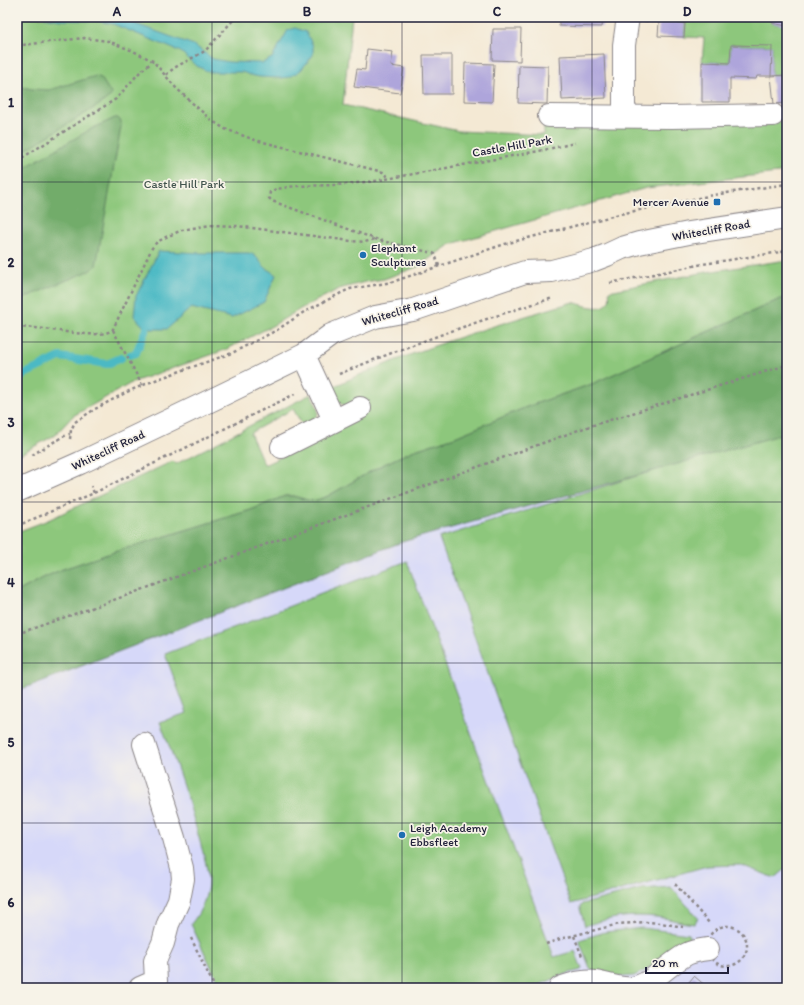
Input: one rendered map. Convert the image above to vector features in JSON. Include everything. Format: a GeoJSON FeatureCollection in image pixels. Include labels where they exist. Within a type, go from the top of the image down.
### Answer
{"type":"FeatureCollection","features":[{"type":"Feature","properties":{"kind":"street"},"geometry":{"type":"LineString","coordinates":[[624,116],[624,39],[628,17]]}},
{"type":"Feature","properties":{"kind":"street"},"geometry":{"type":"LineString","coordinates":[[549,116],[672,117],[773,115]]}},
{"type":"Feature","properties":{"kind":"street","name":"Whitecliff Road"},"geometry":{"type":"LineString","coordinates":[[17,491],[80,463],[304,355],[332,335],[365,320],[381,315],[413,310],[525,272],[555,270],[602,257],[628,246],[689,233],[787,218]]}},
{"type":"Feature","properties":{"kind":"street"},"geometry":{"type":"LineString","coordinates":[[304,355],[334,420]]}},
{"type":"Feature","properties":{"kind":"street"},"geometry":{"type":"LineString","coordinates":[[282,446],[360,408]]}},
{"type":"Feature","properties":{"kind":"street"},"geometry":{"type":"LineString","coordinates":[[144,744],[179,856],[183,879],[179,900],[168,924],[153,980]]}},
{"type":"Feature","properties":{"kind":"street"},"geometry":{"type":"LineString","coordinates":[[560,988],[571,984],[594,982],[616,987],[632,988],[646,983],[686,954],[694,951],[708,939]]}},
{"type":"Feature","properties":{"kind":"path"},"geometry":{"type":"LineString","coordinates":[[166,75],[174,68],[207,50],[236,17]]}},
{"type":"Feature","properties":{"kind":"path"},"geometry":{"type":"LineString","coordinates":[[17,44],[22,45],[93,38],[118,44],[153,61],[176,88],[206,116],[225,129],[255,140],[382,172],[386,174],[388,178]]}},
{"type":"Feature","properties":{"kind":"path"},"geometry":{"type":"LineString","coordinates":[[17,161],[116,99],[139,73],[153,61]]}},
{"type":"Feature","properties":{"kind":"path","name":"Castle Hill Park"},"geometry":{"type":"LineString","coordinates":[[439,266],[436,254],[375,239],[272,201],[268,194],[271,190],[281,188],[375,181],[539,152],[576,143]]}},
{"type":"Feature","properties":{"kind":"path","name":"Castle Hill Park"},"geometry":{"type":"LineString","coordinates":[[113,329],[152,248],[156,243],[164,238],[182,230],[222,224],[351,241],[365,242],[375,239]]}},
{"type":"Feature","properties":{"kind":"path"},"geometry":{"type":"LineString","coordinates":[[609,283],[703,264],[787,251]]}},
{"type":"Feature","properties":{"kind":"path"},"geometry":{"type":"LineString","coordinates":[[17,526],[94,493],[317,383],[419,342],[557,297]]}},
{"type":"Feature","properties":{"kind":"path"},"geometry":{"type":"LineString","coordinates":[[17,328],[49,329],[88,335],[104,334],[111,332],[113,329],[142,386]]}},
{"type":"Feature","properties":{"kind":"path"},"geometry":{"type":"LineString","coordinates":[[17,634],[108,603],[584,428],[787,366]]}},
{"type":"Feature","properties":{"kind":"path"},"geometry":{"type":"LineString","coordinates":[[28,457],[62,437],[70,434]]}},
{"type":"Feature","properties":{"kind":"path"},"geometry":{"type":"LineString","coordinates":[[80,463],[94,493]]}},
{"type":"Feature","properties":{"kind":"path"},"geometry":{"type":"LineString","coordinates":[[675,884],[708,939]]}},
{"type":"Feature","properties":{"kind":"path"},"geometry":{"type":"LineString","coordinates":[[546,944],[606,926],[631,923],[662,923],[689,928]]}},
{"type":"Feature","properties":{"kind":"path"},"geometry":{"type":"LineString","coordinates":[[574,936],[582,956]]}},
{"type":"Feature","properties":{"kind":"shaded area","name":"Leigh Academy Ebbsfleet"},"geometry":{"type":"Polygon","coordinates":[[[787,428],[787,988],[22,988],[17,979],[17,691],[402,542],[787,428]]]}},
{"type":"Feature","properties":{"kind":"green space","name":"Castle Hill Park"},"geometry":{"type":"Polygon","coordinates":[[[17,17],[352,17],[343,105],[459,131],[544,135],[544,124],[787,121],[787,172],[646,188],[451,244],[417,267],[384,279],[339,289],[225,350],[133,382],[73,416],[55,435],[17,456],[17,17]]]}},
{"type":"Feature","properties":{"kind":"green space"},"geometry":{"type":"Polygon","coordinates":[[[678,17],[773,17],[772,23],[787,26],[787,75],[771,76],[772,46],[731,45],[730,63],[702,62],[704,38],[684,37],[685,23],[678,23],[678,17]]]}},
{"type":"Feature","properties":{"kind":"green space"},"geometry":{"type":"Polygon","coordinates":[[[96,76],[101,78],[112,95],[99,105],[17,155],[17,86],[49,90],[96,76]]]}},
{"type":"Feature","properties":{"kind":"green space"},"geometry":{"type":"Polygon","coordinates":[[[118,118],[121,121],[121,127],[96,266],[89,271],[17,301],[17,172],[91,129],[118,118]]]}},
{"type":"Feature","properties":{"kind":"green space"},"geometry":{"type":"Polygon","coordinates":[[[787,260],[787,296],[592,384],[529,406],[455,437],[412,451],[380,466],[328,496],[317,500],[311,501],[293,496],[285,496],[251,510],[63,569],[17,592],[17,532],[48,520],[173,461],[176,464],[311,394],[318,410],[317,416],[314,419],[303,426],[293,409],[250,433],[264,464],[309,444],[345,405],[338,403],[330,388],[389,363],[511,320],[573,302],[591,307],[603,307],[607,304],[609,299],[609,291],[706,272],[787,260]]]}},
{"type":"Feature","properties":{"kind":"green space"},"geometry":{"type":"Polygon","coordinates":[[[787,296],[787,433],[402,542],[17,691],[17,592],[45,577],[63,569],[111,553],[251,510],[285,496],[293,496],[311,501],[328,496],[380,466],[412,451],[455,437],[529,406],[592,384],[787,296]]]}},
{"type":"Feature","properties":{"kind":"green space"},"geometry":{"type":"Polygon","coordinates":[[[787,429],[787,868],[775,878],[741,865],[707,866],[571,904],[439,538],[787,429]]]}},
{"type":"Feature","properties":{"kind":"green space"},"geometry":{"type":"Polygon","coordinates":[[[407,561],[554,957],[575,951],[582,969],[531,988],[221,988],[191,924],[200,911],[204,901],[208,885],[208,873],[190,808],[160,722],[187,713],[165,654],[407,561]]]}},
{"type":"Feature","properties":{"kind":"green space"},"geometry":{"type":"Polygon","coordinates":[[[671,887],[698,918],[694,924],[647,916],[629,916],[585,926],[580,909],[582,904],[642,889],[671,887]]]}},
{"type":"Feature","properties":{"kind":"green space"},"geometry":{"type":"Polygon","coordinates":[[[642,928],[689,934],[689,941],[676,947],[646,970],[634,976],[619,977],[592,970],[590,968],[579,940],[605,932],[642,928]]]}},
{"type":"Feature","properties":{"kind":"water"},"geometry":{"type":"Polygon","coordinates":[[[44,17],[116,17],[194,45],[213,59],[229,62],[262,63],[272,58],[288,30],[295,28],[306,32],[313,46],[313,55],[301,70],[290,77],[260,77],[242,72],[209,72],[195,65],[181,52],[113,24],[97,21],[61,20],[44,17]]]}},
{"type":"Feature","properties":{"kind":"water"},"geometry":{"type":"Polygon","coordinates":[[[159,251],[248,253],[255,256],[266,268],[276,275],[264,302],[232,318],[191,308],[167,329],[146,329],[134,316],[136,296],[159,251]]]}},
{"type":"Feature","properties":{"kind":"building"},"geometry":{"type":"Polygon","coordinates":[[[559,17],[603,17],[602,27],[559,26],[559,17]]]}},
{"type":"Feature","properties":{"kind":"building"},"geometry":{"type":"Polygon","coordinates":[[[641,17],[678,17],[678,23],[685,23],[684,37],[658,36],[659,22],[641,21],[641,17]]]}},
{"type":"Feature","properties":{"kind":"building"},"geometry":{"type":"Polygon","coordinates":[[[773,17],[787,17],[787,26],[772,23],[773,17]]]}},
{"type":"Feature","properties":{"kind":"building"},"geometry":{"type":"Polygon","coordinates":[[[493,29],[521,29],[520,61],[492,60],[493,29]]]}},
{"type":"Feature","properties":{"kind":"building"},"geometry":{"type":"Polygon","coordinates":[[[731,45],[772,46],[771,76],[757,76],[756,79],[730,78],[730,102],[702,102],[702,62],[730,63],[731,45]]]}},
{"type":"Feature","properties":{"kind":"building"},"geometry":{"type":"Polygon","coordinates":[[[367,49],[393,52],[391,66],[404,68],[400,93],[354,87],[357,69],[365,70],[367,49]]]}},
{"type":"Feature","properties":{"kind":"building"},"geometry":{"type":"Polygon","coordinates":[[[604,54],[606,98],[562,100],[560,56],[604,54]]]}},
{"type":"Feature","properties":{"kind":"building"},"geometry":{"type":"Polygon","coordinates":[[[423,55],[452,55],[452,94],[424,94],[423,55]]]}},
{"type":"Feature","properties":{"kind":"building"},"geometry":{"type":"Polygon","coordinates":[[[465,63],[494,64],[492,102],[464,101],[465,63]]]}},
{"type":"Feature","properties":{"kind":"building"},"geometry":{"type":"Polygon","coordinates":[[[519,65],[548,66],[547,104],[518,103],[519,65]]]}},
{"type":"Feature","properties":{"kind":"building"},"geometry":{"type":"Polygon","coordinates":[[[787,75],[787,103],[774,104],[771,76],[787,75]]]}},
{"type":"Feature","properties":{"kind":"building"},"geometry":{"type":"Polygon","coordinates":[[[694,976],[708,988],[684,988],[694,976]]]}},
{"type":"Feature","properties":{"kind":"waterway"},"geometry":{"type":"LineString","coordinates":[[130,355],[136,353],[146,329]]}},
{"type":"Feature","properties":{"kind":"waterway"},"geometry":{"type":"LineString","coordinates":[[17,381],[25,374],[60,357],[107,364],[121,358]]}},
{"type":"Feature","properties":{"kind":"place","name":"Mercer Avenue"},"geometry":{"type":"Point","coordinates":[717,202]}},
{"type":"Feature","properties":{"kind":"place","name":"Elephant Sculptures"},"geometry":{"type":"Point","coordinates":[363,255]}},
{"type":"Feature","properties":{"kind":"place","name":"Leigh Academy Ebbsfleet"},"geometry":{"type":"Point","coordinates":[402,835]}}]}
